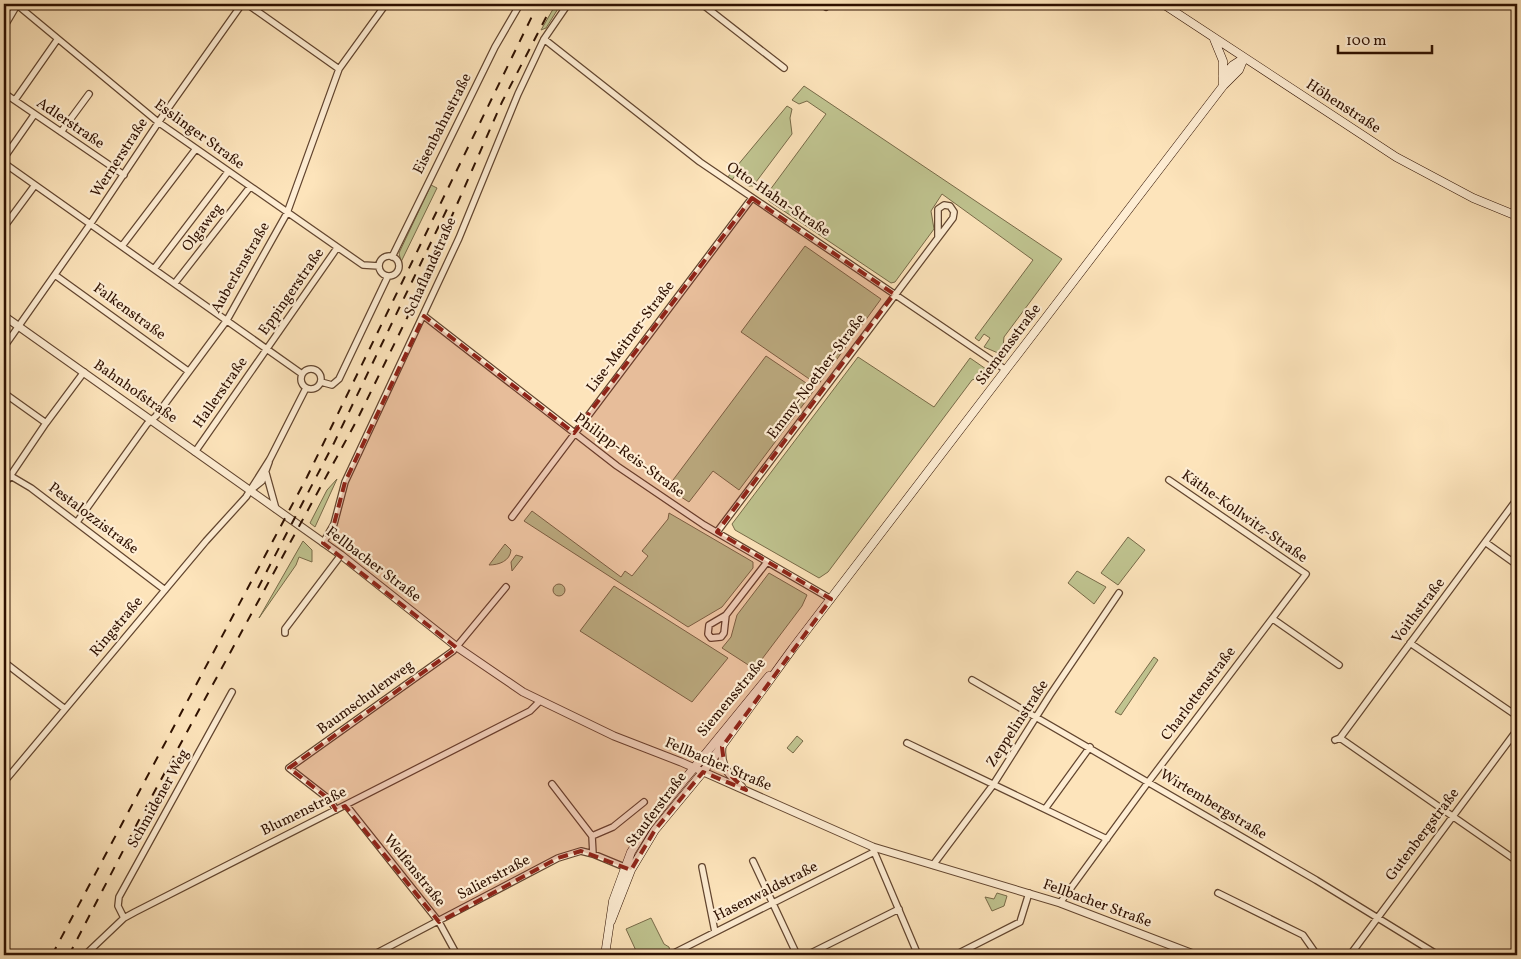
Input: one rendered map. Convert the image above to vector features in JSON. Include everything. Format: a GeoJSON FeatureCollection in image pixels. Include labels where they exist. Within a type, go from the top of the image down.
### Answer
{"type":"FeatureCollection","features":[{"type":"Feature","properties":{"kind":"main road","name":"Höhenstraße"},"geometry":{"type":"LineString","coordinates":[[1163,4],[1396,157],[1473,198],[1517,216]]}},
{"type":"Feature","properties":{"kind":"main road"},"geometry":{"type":"LineString","coordinates":[[1213,38],[1223,61],[1223,86]]}},
{"type":"Feature","properties":{"kind":"main road"},"geometry":{"type":"LineString","coordinates":[[1223,76],[1233,65],[1244,58]]}},
{"type":"Feature","properties":{"kind":"main road","name":"Siemensstraße"},"geometry":{"type":"LineString","coordinates":[[693,768],[793,648],[1223,86],[1239,70],[1244,58]]}},
{"type":"Feature","properties":{"kind":"main road","name":"Siemensstraße"},"geometry":{"type":"LineString","coordinates":[[703,772],[793,648]]}},
{"type":"Feature","properties":{"kind":"main road","name":"Stauferstraße"},"geometry":{"type":"LineString","coordinates":[[606,955],[611,921],[628,869],[649,823],[693,768]]}},
{"type":"Feature","properties":{"kind":"main road","name":"Stauferstraße"},"geometry":{"type":"LineString","coordinates":[[628,869],[655,830],[703,772]]}},
{"type":"Feature","properties":{"kind":"street","name":"Esslinger Straße"},"geometry":{"type":"LineString","coordinates":[[17,4],[57,40],[195,150],[363,265],[379,266]]}},
{"type":"Feature","properties":{"kind":"street"},"geometry":{"type":"LineString","coordinates":[[4,27],[17,4]]}},
{"type":"Feature","properties":{"kind":"street","name":"Wernerstraße"},"geometry":{"type":"LineString","coordinates":[[4,347],[124,175],[158,122],[242,4]]}},
{"type":"Feature","properties":{"kind":"street"},"geometry":{"type":"LineString","coordinates":[[247,4],[339,69]]}},
{"type":"Feature","properties":{"kind":"street","name":"Auberlenstraße"},"geometry":{"type":"LineString","coordinates":[[76,522],[227,320],[287,213],[339,69],[386,4]]}},
{"type":"Feature","properties":{"kind":"street","name":"Eisenbahnstraße"},"geometry":{"type":"LineString","coordinates":[[392,256],[495,47],[520,4]]}},
{"type":"Feature","properties":{"kind":"street","name":"Schaflandstraße"},"geometry":{"type":"LineString","coordinates":[[323,543],[334,524],[345,482],[459,238],[518,94],[544,39],[568,4]]}},
{"type":"Feature","properties":{"kind":"street"},"geometry":{"type":"LineString","coordinates":[[702,4],[784,68]]}},
{"type":"Feature","properties":{"kind":"street","name":"Otto-Hahn-Straße"},"geometry":{"type":"LineString","coordinates":[[544,39],[700,162],[1006,370]]}},
{"type":"Feature","properties":{"kind":"street"},"geometry":{"type":"LineString","coordinates":[[14,100],[57,40]]}},
{"type":"Feature","properties":{"kind":"street","name":"Adlerstraße"},"geometry":{"type":"LineString","coordinates":[[4,93],[124,175]]}},
{"type":"Feature","properties":{"kind":"street"},"geometry":{"type":"LineString","coordinates":[[61,132],[89,94]]}},
{"type":"Feature","properties":{"kind":"street"},"geometry":{"type":"LineString","coordinates":[[4,158],[34,115]]}},
{"type":"Feature","properties":{"kind":"street"},"geometry":{"type":"LineString","coordinates":[[122,246],[195,150]]}},
{"type":"Feature","properties":{"kind":"street"},"geometry":{"type":"LineString","coordinates":[[4,163],[302,374]]}},
{"type":"Feature","properties":{"kind":"street"},"geometry":{"type":"LineString","coordinates":[[154,269],[228,172]]}},
{"type":"Feature","properties":{"kind":"street"},"geometry":{"type":"LineString","coordinates":[[4,227],[35,185]]}},
{"type":"Feature","properties":{"kind":"street","name":"Olgaweg"},"geometry":{"type":"LineString","coordinates":[[175,283],[250,187]]}},
{"type":"Feature","properties":{"kind":"street","name":"Lise-Meitner-Straße"},"geometry":{"type":"LineString","coordinates":[[512,517],[752,198]]}},
{"type":"Feature","properties":{"kind":"street","name":"Emmy-Noether-Straße"},"geometry":{"type":"LineString","coordinates":[[717,532],[894,294],[938,237],[954,215],[954,209],[948,205],[941,207],[937,213],[938,237]]}},
{"type":"Feature","properties":{"kind":"street","name":"Eppingerstraße"},"geometry":{"type":"LineString","coordinates":[[266,349],[337,248]]}},
{"type":"Feature","properties":{"kind":"street","name":"Eisenbahnstraße"},"geometry":{"type":"LineString","coordinates":[[379,266],[383,258],[392,256]]}},
{"type":"Feature","properties":{"kind":"street","name":"Eisenbahnstraße"},"geometry":{"type":"LineString","coordinates":[[306,388],[316,388],[321,382],[332,385],[339,379],[388,276],[394,274],[398,266],[397,260],[392,256]]}},
{"type":"Feature","properties":{"kind":"street"},"geometry":{"type":"LineString","coordinates":[[379,266],[380,272],[388,276]]}},
{"type":"Feature","properties":{"kind":"street","name":"Falkenstraße"},"geometry":{"type":"LineString","coordinates":[[55,275],[188,371]]}},
{"type":"Feature","properties":{"kind":"street","name":"Bahnhofstraße"},"geometry":{"type":"LineString","coordinates":[[4,316],[251,490]]}},
{"type":"Feature","properties":{"kind":"street","name":"Philipp-Reis-Straße"},"geometry":{"type":"LineString","coordinates":[[424,316],[617,466],[717,532],[831,599]]}},
{"type":"Feature","properties":{"kind":"street","name":"Hallerstraße"},"geometry":{"type":"LineString","coordinates":[[195,452],[266,349]]}},
{"type":"Feature","properties":{"kind":"street"},"geometry":{"type":"LineString","coordinates":[[251,490],[253,482],[270,459],[306,388],[301,382],[302,374],[308,369],[315,370],[320,374],[321,382]]}},
{"type":"Feature","properties":{"kind":"street"},"geometry":{"type":"LineString","coordinates":[[4,485],[46,423],[84,372]]}},
{"type":"Feature","properties":{"kind":"street"},"geometry":{"type":"LineString","coordinates":[[4,393],[46,423]]}},
{"type":"Feature","properties":{"kind":"street"},"geometry":{"type":"LineString","coordinates":[[251,490],[259,485],[270,459]]}},
{"type":"Feature","properties":{"kind":"street","name":"Pestalozzistraße"},"geometry":{"type":"LineString","coordinates":[[4,472],[31,488],[165,590]]}},
{"type":"Feature","properties":{"kind":"street"},"geometry":{"type":"LineString","coordinates":[[266,472],[276,509]]}},
{"type":"Feature","properties":{"kind":"street","name":"Käthe-Kollwitz-Straße"},"geometry":{"type":"LineString","coordinates":[[1169,480],[1306,574]]}},
{"type":"Feature","properties":{"kind":"street","name":"Fellbacher Straße"},"geometry":{"type":"LineString","coordinates":[[251,490],[341,555],[456,647],[497,676],[540,701],[632,744],[746,790],[873,849],[1060,903],[1182,953],[1196,955]]}},
{"type":"Feature","properties":{"kind":"street","name":"Ringstraße"},"geometry":{"type":"LineString","coordinates":[[4,782],[251,490]]}},
{"type":"Feature","properties":{"kind":"street","name":"Voithstraße"},"geometry":{"type":"LineString","coordinates":[[1452,817],[1338,739],[1517,499]]}},
{"type":"Feature","properties":{"kind":"street"},"geometry":{"type":"LineString","coordinates":[[1485,542],[1517,565]]}},
{"type":"Feature","properties":{"kind":"street"},"geometry":{"type":"LineString","coordinates":[[286,634],[285,629],[341,555]]}},
{"type":"Feature","properties":{"kind":"street"},"geometry":{"type":"LineString","coordinates":[[726,615],[767,562]]}},
{"type":"Feature","properties":{"kind":"street","name":"Charlottenstraße"},"geometry":{"type":"LineString","coordinates":[[1060,903],[1148,781],[1306,574]]}},
{"type":"Feature","properties":{"kind":"street","name":"Baumschulenweg"},"geometry":{"type":"LineString","coordinates":[[336,810],[330,800],[289,768],[456,647],[506,587]]}},
{"type":"Feature","properties":{"kind":"street","name":"Zeppelinstraße"},"geometry":{"type":"LineString","coordinates":[[933,865],[993,785],[1119,593]]}},
{"type":"Feature","properties":{"kind":"street"},"geometry":{"type":"LineString","coordinates":[[1273,619],[1339,665]]}},
{"type":"Feature","properties":{"kind":"street"},"geometry":{"type":"LineString","coordinates":[[1410,643],[1517,716]]}},
{"type":"Feature","properties":{"kind":"street"},"geometry":{"type":"LineString","coordinates":[[4,662],[65,709]]}},
{"type":"Feature","properties":{"kind":"street","name":"Wirtembergstraße"},"geometry":{"type":"LineString","coordinates":[[972,680],[1148,781],[1378,917],[1438,955]]}},
{"type":"Feature","properties":{"kind":"street","name":"Schmidener Weg"},"geometry":{"type":"LineString","coordinates":[[124,918],[118,906],[119,897],[232,692]]}},
{"type":"Feature","properties":{"kind":"street","name":"Blumenstraße"},"geometry":{"type":"LineString","coordinates":[[85,955],[124,918],[530,711],[540,701]]}},
{"type":"Feature","properties":{"kind":"street","name":"Gutenbergstraße"},"geometry":{"type":"LineString","coordinates":[[1350,955],[1517,730]]}},
{"type":"Feature","properties":{"kind":"street"},"geometry":{"type":"LineString","coordinates":[[907,743],[1107,839]]}},
{"type":"Feature","properties":{"kind":"street"},"geometry":{"type":"LineString","coordinates":[[722,747],[722,761],[725,770],[746,790]]}},
{"type":"Feature","properties":{"kind":"street"},"geometry":{"type":"LineString","coordinates":[[1046,809],[1090,748]]}},
{"type":"Feature","properties":{"kind":"street"},"geometry":{"type":"LineString","coordinates":[[552,784],[592,836],[594,854]]}},
{"type":"Feature","properties":{"kind":"street"},"geometry":{"type":"LineString","coordinates":[[592,836],[613,827],[644,802]]}},
{"type":"Feature","properties":{"kind":"street","name":"Welfenstraße"},"geometry":{"type":"LineString","coordinates":[[346,805],[439,922],[457,955]]}},
{"type":"Feature","properties":{"kind":"street"},"geometry":{"type":"LineString","coordinates":[[1452,817],[1517,861]]}},
{"type":"Feature","properties":{"kind":"street"},"geometry":{"type":"LineString","coordinates":[[873,849],[918,955]]}},
{"type":"Feature","properties":{"kind":"street","name":"Hasenwaldstraße"},"geometry":{"type":"LineString","coordinates":[[670,955],[773,903],[873,849]]}},
{"type":"Feature","properties":{"kind":"street","name":"Salierstraße"},"geometry":{"type":"LineString","coordinates":[[373,955],[558,858],[581,851],[594,854],[628,869]]}},
{"type":"Feature","properties":{"kind":"street"},"geometry":{"type":"LineString","coordinates":[[752,861],[797,955]]}},
{"type":"Feature","properties":{"kind":"street"},"geometry":{"type":"LineString","coordinates":[[702,867],[714,932]]}},
{"type":"Feature","properties":{"kind":"street"},"geometry":{"type":"LineString","coordinates":[[1218,893],[1303,935],[1317,955]]}},
{"type":"Feature","properties":{"kind":"street"},"geometry":{"type":"LineString","coordinates":[[955,955],[1020,922],[1029,894]]}},
{"type":"Feature","properties":{"kind":"street"},"geometry":{"type":"LineString","coordinates":[[807,955],[899,909]]}},
{"type":"Feature","properties":{"kind":"highlighted area"},"geometry":{"type":"Polygon","coordinates":[[[752,198],[894,294],[717,532],[831,599],[722,747],[725,770],[746,790],[703,772],[655,830],[631,870],[581,851],[558,858],[439,922],[345,806],[336,810],[330,800],[289,768],[457,648],[323,543],[334,524],[345,482],[424,316],[574,433],[752,198]]]}},
{"type":"Feature","properties":{"kind":"green space"},"geometry":{"type":"Polygon","coordinates":[[[556,4],[561,4],[546,28],[541,30],[556,4]]]}},
{"type":"Feature","properties":{"kind":"green space"},"geometry":{"type":"Polygon","coordinates":[[[804,86],[1062,259],[1004,337],[1003,347],[998,353],[984,347],[990,338],[984,334],[979,341],[975,338],[1033,260],[942,194],[931,211],[934,229],[895,282],[891,283],[769,201],[767,194],[826,114],[807,101],[799,104],[792,100],[804,86]]]}},
{"type":"Feature","properties":{"kind":"green space"},"geometry":{"type":"Polygon","coordinates":[[[787,106],[792,109],[790,118],[792,134],[753,186],[749,186],[735,176],[731,181],[727,178],[787,106]]]}},
{"type":"Feature","properties":{"kind":"green space"},"geometry":{"type":"Polygon","coordinates":[[[431,185],[437,188],[401,262],[399,253],[431,185]]]}},
{"type":"Feature","properties":{"kind":"green space"},"geometry":{"type":"Polygon","coordinates":[[[805,246],[881,299],[818,385],[741,332],[805,246]]]}},
{"type":"Feature","properties":{"kind":"green space"},"geometry":{"type":"Polygon","coordinates":[[[766,356],[815,389],[739,490],[713,471],[689,502],[667,488],[766,356]]]}},
{"type":"Feature","properties":{"kind":"green space"},"geometry":{"type":"Polygon","coordinates":[[[858,357],[934,407],[970,358],[986,369],[980,377],[972,380],[828,572],[819,578],[735,530],[732,524],[858,357]]]}},
{"type":"Feature","properties":{"kind":"green space"},"geometry":{"type":"Polygon","coordinates":[[[337,479],[315,527],[310,523],[327,490],[337,479]]]}},
{"type":"Feature","properties":{"kind":"green space"},"geometry":{"type":"Polygon","coordinates":[[[532,511],[621,577],[625,571],[632,576],[648,556],[642,551],[668,519],[669,513],[753,562],[753,568],[722,607],[688,627],[524,521],[532,511]]]}},
{"type":"Feature","properties":{"kind":"green space"},"geometry":{"type":"Polygon","coordinates":[[[1128,537],[1145,550],[1118,585],[1101,573],[1128,537]]]}},
{"type":"Feature","properties":{"kind":"green space"},"geometry":{"type":"Polygon","coordinates":[[[303,541],[312,550],[312,562],[299,557],[296,565],[259,618],[303,541]]]}},
{"type":"Feature","properties":{"kind":"green space"},"geometry":{"type":"Polygon","coordinates":[[[505,544],[511,550],[509,557],[500,563],[489,565],[505,544]]]}},
{"type":"Feature","properties":{"kind":"green space"},"geometry":{"type":"Polygon","coordinates":[[[516,555],[523,557],[512,571],[511,562],[516,555]]]}},
{"type":"Feature","properties":{"kind":"green space"},"geometry":{"type":"Polygon","coordinates":[[[1077,571],[1106,587],[1094,604],[1068,583],[1077,571]]]}},
{"type":"Feature","properties":{"kind":"green space"},"geometry":{"type":"Polygon","coordinates":[[[769,573],[807,595],[802,606],[756,667],[753,668],[722,648],[731,637],[737,615],[769,573]]]}},
{"type":"Feature","properties":{"kind":"green space"},"geometry":{"type":"Polygon","coordinates":[[[557,584],[561,584],[565,590],[561,596],[557,596],[553,592],[553,588],[557,584]]]}},
{"type":"Feature","properties":{"kind":"green space"},"geometry":{"type":"Polygon","coordinates":[[[614,586],[728,658],[692,702],[580,631],[614,586]]]}},
{"type":"Feature","properties":{"kind":"green space"},"geometry":{"type":"Polygon","coordinates":[[[1154,657],[1158,660],[1121,715],[1115,712],[1154,657]]]}},
{"type":"Feature","properties":{"kind":"green space"},"geometry":{"type":"Polygon","coordinates":[[[797,736],[803,741],[793,753],[787,748],[797,736]]]}},
{"type":"Feature","properties":{"kind":"green space"},"geometry":{"type":"Polygon","coordinates":[[[997,893],[1007,896],[1004,906],[992,911],[985,897],[994,899],[997,893]]]}},
{"type":"Feature","properties":{"kind":"green space"},"geometry":{"type":"Polygon","coordinates":[[[651,918],[664,944],[669,947],[670,951],[662,955],[638,955],[626,929],[651,918]]]}},
{"type":"Feature","properties":{"kind":"railway"},"geometry":{"type":"LineString","coordinates":[[52,955],[307,477],[538,4]]}},
{"type":"Feature","properties":{"kind":"railway"},"geometry":{"type":"LineString","coordinates":[[69,955],[139,820],[357,420],[407,318],[502,102],[553,4]]}},
{"type":"Feature","properties":{"kind":"railway"},"geometry":{"type":"LineString","coordinates":[[258,588],[334,443],[449,205]]}}]}
